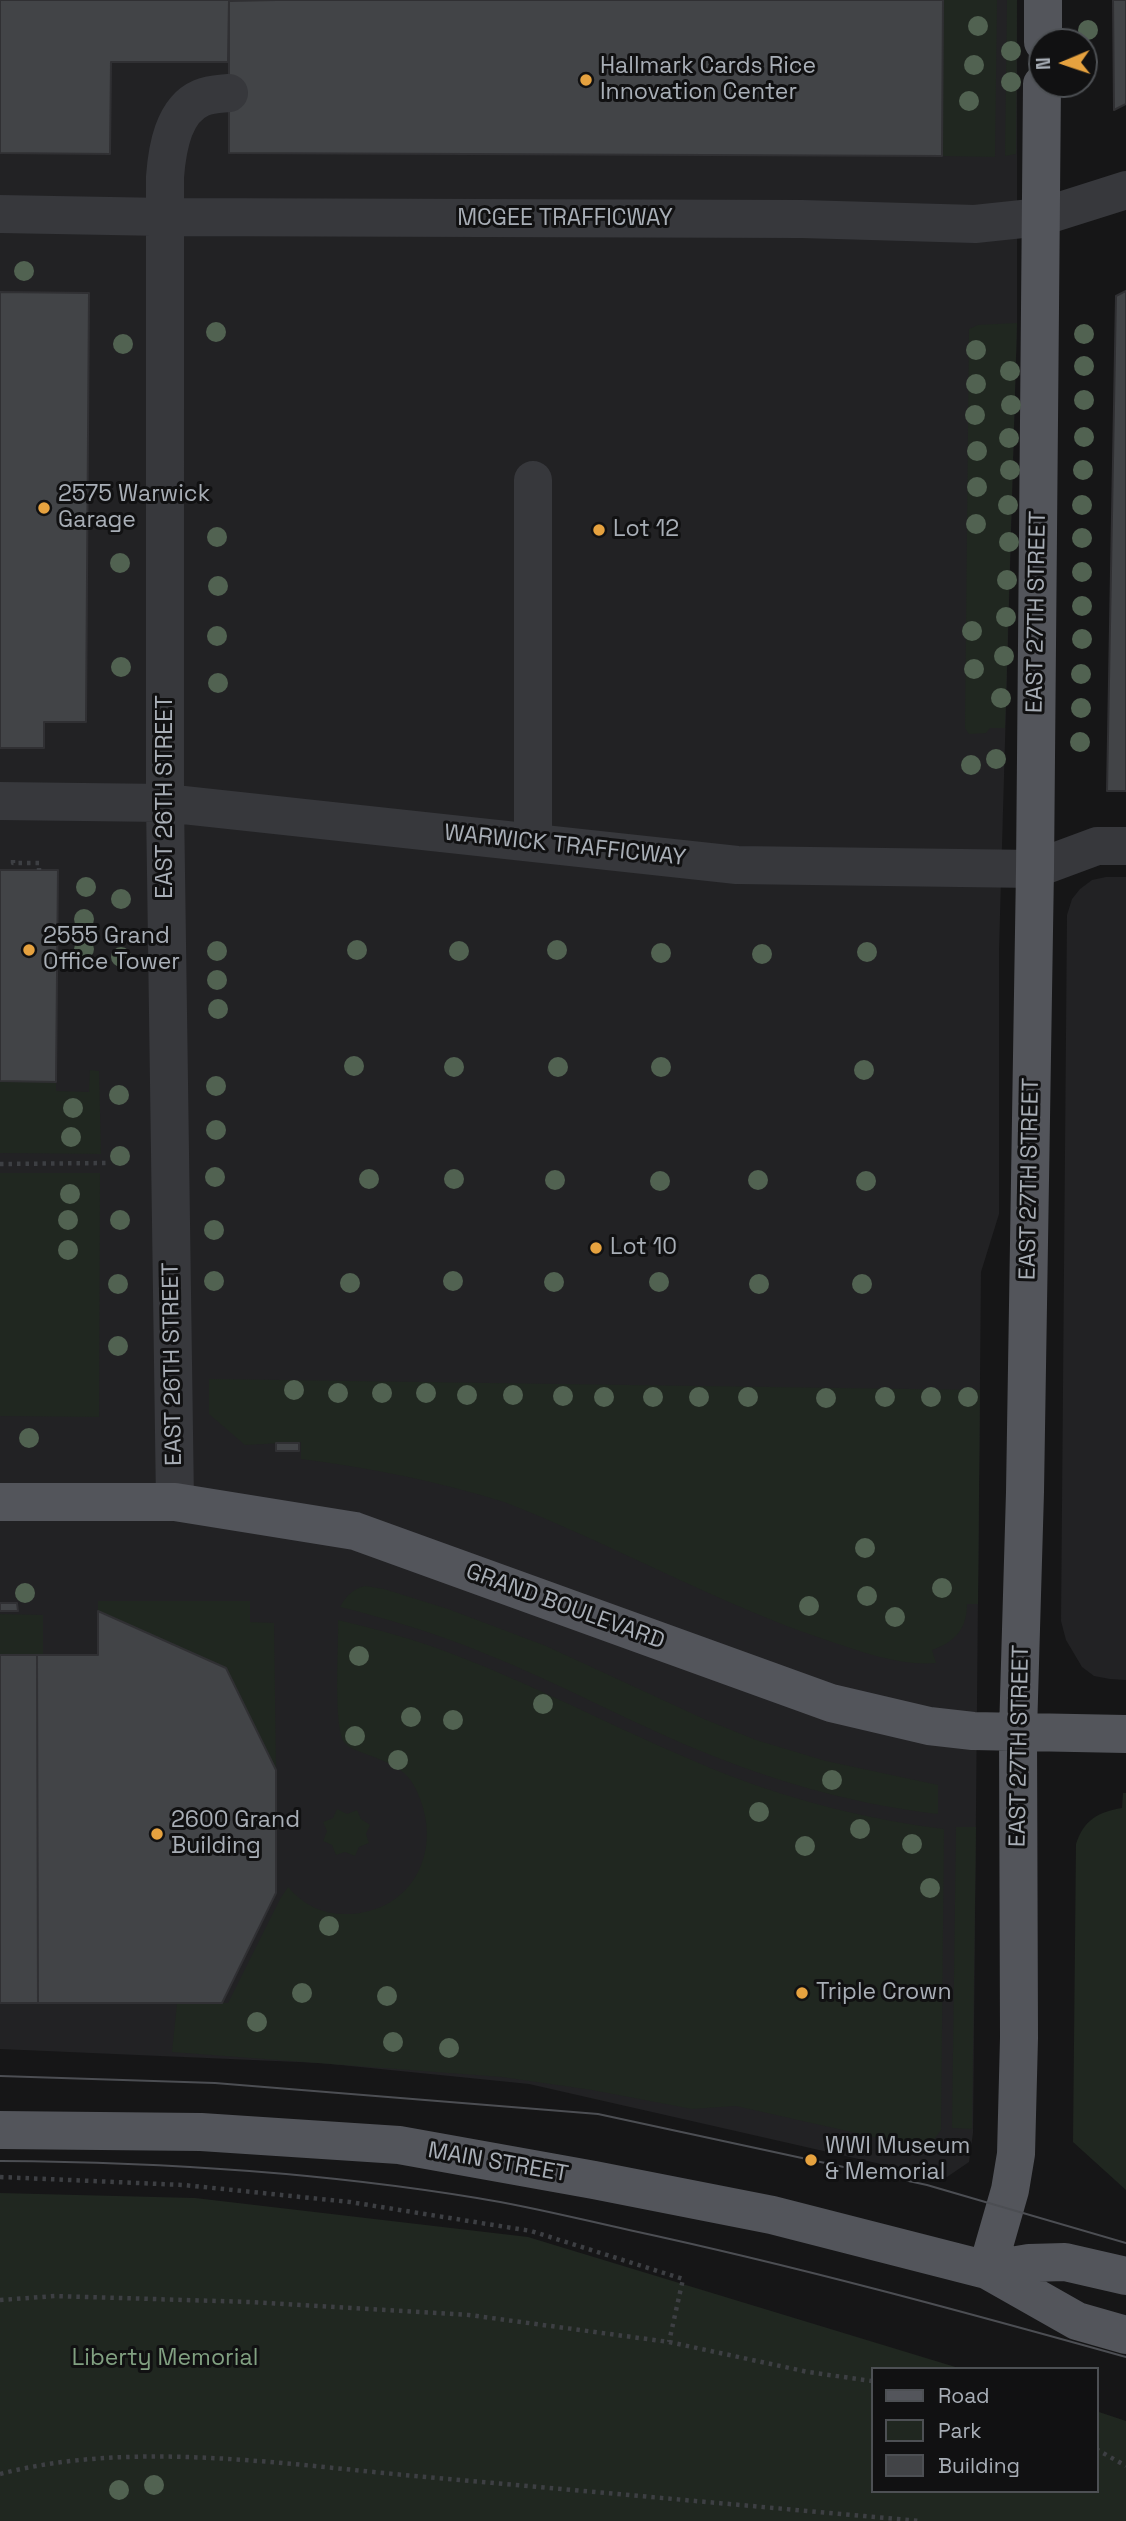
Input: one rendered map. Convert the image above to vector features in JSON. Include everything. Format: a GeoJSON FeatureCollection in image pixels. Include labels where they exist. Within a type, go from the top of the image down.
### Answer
{"type":"FeatureCollection","features":[{"type":"Feature","properties":{"kind":"main road"},"geometry":{"type":"LineString","coordinates":[[1043,0],[1043,28]]}},
{"type":"Feature","properties":{"kind":"main road","name":"EAST 27TH STREET"},"geometry":{"type":"LineString","coordinates":[[987,2270],[1010,2190],[1016,2154],[1019,2038],[1018,1732],[1025,1492],[1035,869],[1042,98]]}},
{"type":"Feature","properties":{"kind":"main road","name":"GRAND BOULEVARD"},"geometry":{"type":"LineString","coordinates":[[0,1502],[175,1502],[355,1531],[831,1703],[929,1726],[973,1731],[1126,1734]]}},
{"type":"Feature","properties":{"kind":"main road","name":"MAIN STREET"},"geometry":{"type":"LineString","coordinates":[[0,2130],[201,2132],[400,2145],[594,2180],[772,2215],[987,2270],[1077,2322],[1126,2335]]}},
{"type":"Feature","properties":{"kind":"main road","name":"MAIN STREET"},"geometry":{"type":"LineString","coordinates":[[987,2270],[1029,2263],[1065,2262],[1126,2276]]}},
{"type":"Feature","properties":{"kind":"street","name":"EAST 26TH STREET"},"geometry":{"type":"LineString","coordinates":[[175,1502],[165,803],[166,162],[173,131],[185,111],[201,98],[229,93]]}},
{"type":"Feature","properties":{"kind":"street","name":"MCGEE TRAFFICWAY"},"geometry":{"type":"LineString","coordinates":[[0,215],[788,219],[975,224],[1041,217],[1126,190]]}},
{"type":"Feature","properties":{"kind":"street"},"geometry":{"type":"LineString","coordinates":[[533,480],[533,843]]}},
{"type":"Feature","properties":{"kind":"street","name":"WARWICK TRAFFICWAY"},"geometry":{"type":"LineString","coordinates":[[0,801],[165,803],[737,864],[1035,869],[1097,846],[1126,846]]}},
{"type":"Feature","properties":{"kind":"path"},"geometry":{"type":"LineString","coordinates":[[13,860],[13,863],[39,863],[39,870]]}},
{"type":"Feature","properties":{"kind":"path"},"geometry":{"type":"LineString","coordinates":[[0,1164],[108,1163]]}},
{"type":"Feature","properties":{"kind":"path"},"geometry":{"type":"LineString","coordinates":[[0,2177],[184,2185],[350,2202],[531,2231],[683,2279],[669,2342]]}},
{"type":"Feature","properties":{"kind":"path"},"geometry":{"type":"LineString","coordinates":[[0,2300],[55,2296],[222,2301],[470,2315],[669,2342],[808,2372],[870,2381]]}},
{"type":"Feature","properties":{"kind":"path"},"geometry":{"type":"LineString","coordinates":[[1098,2450],[1126,2466]]}},
{"type":"Feature","properties":{"kind":"path"},"geometry":{"type":"LineString","coordinates":[[0,2474],[36,2465],[119,2457],[243,2460],[920,2521]]}},
{"type":"Feature","properties":{"kind":"shaded area"},"geometry":{"type":"Polygon","coordinates":[[[0,0],[1017,0],[1017,325],[999,950],[999,1214],[981,1272],[973,2133],[969,2162],[947,2177],[529,2084],[321,2063],[0,2049],[0,0]]]}},
{"type":"Feature","properties":{"kind":"shaded area"},"geometry":{"type":"Polygon","coordinates":[[[1126,877],[1126,1680],[1094,1676],[1082,1667],[1066,1640],[1061,1621],[1067,915],[1072,899],[1080,889],[1092,880],[1126,877]]]}},
{"type":"Feature","properties":{"kind":"green space"},"geometry":{"type":"Polygon","coordinates":[[[943,0],[997,0],[995,157],[942,156],[943,0]]]}},
{"type":"Feature","properties":{"kind":"green space"},"geometry":{"type":"Polygon","coordinates":[[[1007,0],[1017,0],[1016,154],[1005,156],[1007,0]]]}},
{"type":"Feature","properties":{"kind":"green space"},"geometry":{"type":"Polygon","coordinates":[[[1017,323],[1005,728],[990,728],[986,733],[969,734],[965,728],[969,329],[978,325],[1017,323]]]}},
{"type":"Feature","properties":{"kind":"green space"},"geometry":{"type":"Polygon","coordinates":[[[90,1070],[99,1071],[101,1154],[0,1153],[0,1081],[56,1082],[56,1091],[89,1092],[90,1070]]]}},
{"type":"Feature","properties":{"kind":"green space"},"geometry":{"type":"Polygon","coordinates":[[[0,1173],[100,1173],[99,1417],[0,1416],[0,1173]]]}},
{"type":"Feature","properties":{"kind":"green space"},"geometry":{"type":"Polygon","coordinates":[[[209,1379],[980,1390],[978,1604],[967,1604],[965,1621],[958,1633],[947,1643],[932,1650],[936,1663],[910,1663],[870,1654],[749,1611],[504,1502],[403,1476],[301,1459],[301,1442],[245,1445],[209,1414],[209,1379]]]}},
{"type":"Feature","properties":{"kind":"green space"},"geometry":{"type":"Polygon","coordinates":[[[365,1586],[384,1589],[448,1609],[546,1646],[756,1740],[826,1761],[938,1785],[938,1814],[852,1799],[768,1776],[684,1744],[464,1645],[340,1607],[350,1594],[365,1586]]]}},
{"type":"Feature","properties":{"kind":"green space"},"geometry":{"type":"Polygon","coordinates":[[[98,1601],[250,1601],[250,1622],[274,1623],[276,1770],[226,1668],[98,1611],[98,1601]]]}},
{"type":"Feature","properties":{"kind":"green space"},"geometry":{"type":"Polygon","coordinates":[[[0,1614],[43,1615],[43,1655],[0,1655],[0,1614]]]}},
{"type":"Feature","properties":{"kind":"green space"},"geometry":{"type":"Polygon","coordinates":[[[338,1620],[450,1653],[693,1761],[754,1785],[834,1809],[944,1829],[941,2130],[927,2149],[736,2106],[692,2109],[592,2090],[502,2077],[172,2052],[177,2003],[228,2003],[288,1887],[315,1908],[331,1913],[349,1914],[385,1905],[399,1896],[420,1869],[427,1835],[424,1811],[414,1786],[401,1770],[348,1746],[341,1733],[338,1702],[338,1620]]]}},
{"type":"Feature","properties":{"kind":"green space"},"geometry":{"type":"Polygon","coordinates":[[[1123,1793],[1126,1793],[1126,2190],[1073,2142],[1076,1844],[1083,1829],[1093,1818],[1122,1808],[1123,1793]]]}},
{"type":"Feature","properties":{"kind":"green space"},"geometry":{"type":"Polygon","coordinates":[[[337,1809],[347,1814],[357,1810],[361,1819],[370,1825],[366,1834],[369,1843],[359,1847],[355,1856],[345,1852],[336,1855],[332,1845],[323,1841],[327,1831],[323,1822],[333,1818],[337,1809]]]}},
{"type":"Feature","properties":{"kind":"green space"},"geometry":{"type":"Polygon","coordinates":[[[956,1827],[976,1827],[972,2129],[952,2128],[956,1827]]]}},
{"type":"Feature","properties":{"kind":"green space","name":"Liberty Memorial"},"geometry":{"type":"Polygon","coordinates":[[[0,2193],[195,2198],[528,2237],[955,2367],[870,2367],[870,2493],[1098,2493],[1098,2412],[1126,2421],[1126,2521],[0,2521],[0,2193]]]}},
{"type":"Feature","properties":{"kind":"building"},"geometry":{"type":"Polygon","coordinates":[[[0,0],[229,0],[228,62],[111,62],[110,154],[0,153],[0,0]]]}},
{"type":"Feature","properties":{"kind":"building","name":"Hallmark Cards Rice Innovation Center"},"geometry":{"type":"Polygon","coordinates":[[[943,0],[942,156],[229,153],[229,1],[943,0]]]}},
{"type":"Feature","properties":{"kind":"building"},"geometry":{"type":"Polygon","coordinates":[[[1113,0],[1126,0],[1126,104],[1114,110],[1113,0]]]}},
{"type":"Feature","properties":{"kind":"building"},"geometry":{"type":"Polygon","coordinates":[[[1126,291],[1126,791],[1107,791],[1116,296],[1126,291]]]}},
{"type":"Feature","properties":{"kind":"building","name":"2575 Warwick Garage"},"geometry":{"type":"Polygon","coordinates":[[[0,292],[89,293],[86,722],[44,722],[44,748],[0,748],[0,292]]]}},
{"type":"Feature","properties":{"kind":"building","name":"2555 Grand Office Tower"},"geometry":{"type":"Polygon","coordinates":[[[0,870],[58,870],[56,1082],[0,1081],[0,870]]]}},
{"type":"Feature","properties":{"kind":"building"},"geometry":{"type":"Polygon","coordinates":[[[276,1443],[299,1443],[299,1451],[276,1451],[276,1443]]]}},
{"type":"Feature","properties":{"kind":"building"},"geometry":{"type":"Polygon","coordinates":[[[0,1603],[17,1603],[18,1611],[0,1611],[0,1603]]]}},
{"type":"Feature","properties":{"kind":"building","name":"2600 Grand Building"},"geometry":{"type":"Polygon","coordinates":[[[98,1611],[226,1668],[276,1770],[276,1893],[222,2003],[38,2003],[37,1655],[98,1655],[98,1611]]]}},
{"type":"Feature","properties":{"kind":"building"},"geometry":{"type":"Polygon","coordinates":[[[0,1655],[37,1655],[38,2003],[0,2003],[0,1655]]]}},
{"type":"Feature","properties":{"kind":"tram line"},"geometry":{"type":"LineString","coordinates":[[0,2076],[215,2083],[598,2114],[927,2185],[1126,2243]]}},
{"type":"Feature","properties":{"kind":"tram line"},"geometry":{"type":"LineString","coordinates":[[0,2161],[239,2170],[358,2181],[496,2201],[816,2274],[1126,2357]]}},
{"type":"Feature","properties":{"kind":"place","name":"Hallmark Cards Rice Innovation Center"},"geometry":{"type":"Point","coordinates":[586,80]}},
{"type":"Feature","properties":{"kind":"place","name":"2575 Warwick Garage"},"geometry":{"type":"Point","coordinates":[44,508]}},
{"type":"Feature","properties":{"kind":"place","name":"Lot 12"},"geometry":{"type":"Point","coordinates":[599,530]}},
{"type":"Feature","properties":{"kind":"place","name":"2555 Grand Office Tower"},"geometry":{"type":"Point","coordinates":[29,950]}},
{"type":"Feature","properties":{"kind":"place","name":"Lot 10"},"geometry":{"type":"Point","coordinates":[596,1248]}},
{"type":"Feature","properties":{"kind":"place","name":"2600 Grand Building"},"geometry":{"type":"Point","coordinates":[157,1834]}},
{"type":"Feature","properties":{"kind":"place","name":"Triple Crown"},"geometry":{"type":"Point","coordinates":[802,1993]}},
{"type":"Feature","properties":{"kind":"place","name":"WWI Museum & Memorial"},"geometry":{"type":"Point","coordinates":[811,2160]}}]}
